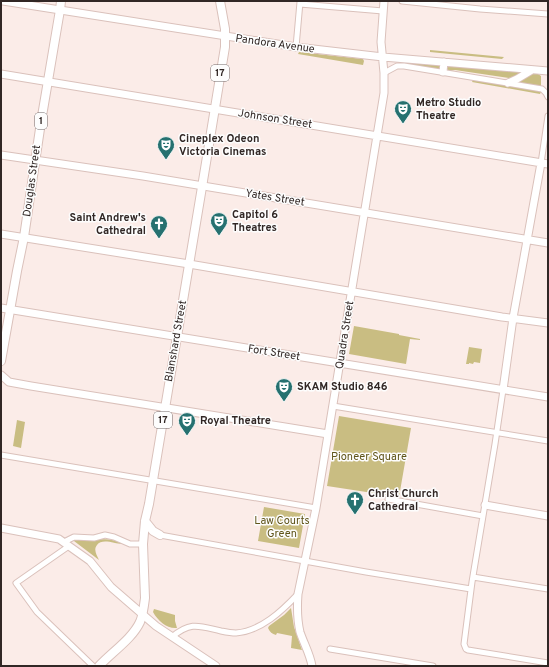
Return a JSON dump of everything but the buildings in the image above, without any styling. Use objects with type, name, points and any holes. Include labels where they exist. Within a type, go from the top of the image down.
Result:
[{"type":"main road","name":"Pandora Avenue","points":[[3,1],[296,47],[382,57],[548,71]]},
{"type":"main road","name":"Douglas Street","points":[[1,360],[24,237],[61,1]]},
{"type":"main road","name":"Blanshard Street","points":[[99,666],[130,636],[139,623],[145,598],[143,544],[145,521],[225,47],[225,26],[220,1]]},
{"type":"main road","name":"Quadra Street","points":[[312,666],[310,655],[301,633],[298,620],[298,594],[316,508],[378,136],[384,93],[381,35],[384,1]]},
{"type":"main road","points":[[443,72],[444,62]]},
{"type":"main road","points":[[508,83],[532,70]]},
{"type":"main road","name":"Johnson Street","points":[[1,74],[544,164]]},
{"type":"main road","name":"Yates Street","points":[[1,155],[548,243]]},
{"type":"main road","points":[[503,390],[513,318],[544,164]]},
{"type":"main road","points":[[1,234],[548,324]]},
{"type":"main road","name":"Fort Street","points":[[1,308],[548,397]]},
{"type":"main road","points":[[1,375],[9,382],[31,386],[328,434]]},
{"type":"main road","points":[[485,505],[548,516]]},
{"type":"main road","points":[[145,521],[153,531],[160,535]]},
{"type":"main road","points":[[1,528],[64,542],[90,561],[111,587],[156,626],[216,666]]},
{"type":"main road","points":[[143,544],[151,538],[160,535]]},
{"type":"street","points":[[402,1],[548,14]]},
{"type":"street","points":[[296,47],[300,2],[383,11]]},
{"type":"street","points":[[384,74],[397,66],[404,66],[542,89],[548,97]]},
{"type":"street","points":[[544,164],[548,116]]},
{"type":"street","points":[[503,390],[464,640],[466,649],[472,651],[548,663]]},
{"type":"street","points":[[333,406],[548,441]]},
{"type":"street","points":[[1,455],[316,508]]},
{"type":"street","points":[[388,499],[483,516]]},
{"type":"street","points":[[93,666],[37,612],[16,583],[64,542],[74,538],[94,538],[105,535],[130,544],[143,544]]},
{"type":"street","points":[[160,535],[366,572],[471,589]]},
{"type":"street","points":[[473,577],[548,589]]},
{"type":"street","points":[[172,637],[186,627],[192,626],[200,626],[230,633],[247,631],[273,617],[298,594]]},
{"type":"street","points":[[330,649],[433,666]]},
{"type":"green space","points":[[430,50],[504,57],[502,59],[430,52]]},
{"type":"green space","points":[[299,52],[363,59],[364,61],[363,65],[298,54]]},
{"type":"green space","points":[[408,63],[440,64],[441,66],[439,70],[408,65]]},
{"type":"green space","points":[[447,66],[517,70],[523,72],[513,78],[509,78],[455,70],[449,71]]},
{"type":"green space","points":[[531,73],[541,76],[541,87],[518,82]]},
{"type":"green space","points":[[473,80],[541,92],[540,94],[472,82]]},
{"type":"green space","points":[[354,326],[399,334],[420,340],[410,339],[406,364],[349,354]]},
{"type":"green space","points":[[469,347],[482,349],[480,363],[474,362],[473,364],[466,364]]},
{"type":"green space","name":"Pioneer Square","points":[[339,416],[411,428],[399,497],[327,486]]},
{"type":"green space","points":[[17,420],[25,422],[21,448],[13,446]]},
{"type":"green space","name":"Law Courts Green","points":[[264,507],[305,514],[299,548],[258,541]]},
{"type":"green space","points":[[106,539],[122,544],[105,542],[99,543],[95,549],[99,560],[72,540]]},
{"type":"green space","points":[[291,608],[294,627],[302,650],[291,648],[292,636],[277,633],[275,635],[271,633],[268,628]]},
{"type":"green space","points":[[154,609],[175,615],[177,628],[163,624],[153,612]]},
{"type":"place","name":"Metro Studio Theatre","points":[[403,124]]},
{"type":"place","name":"Cineplex Odeon Victoria Cinemas","points":[[166,160]]},
{"type":"place","name":"Capitol 6 Theatres","points":[[219,236]]},
{"type":"place","name":"Saint Andrew's Cathedral","points":[[159,239]]},
{"type":"place","name":"SKAM Studio 846","points":[[284,402]]},
{"type":"place","name":"Royal Theatre","points":[[187,436]]},
{"type":"place","name":"Christ Church Cathedral","points":[[355,515]]}]
